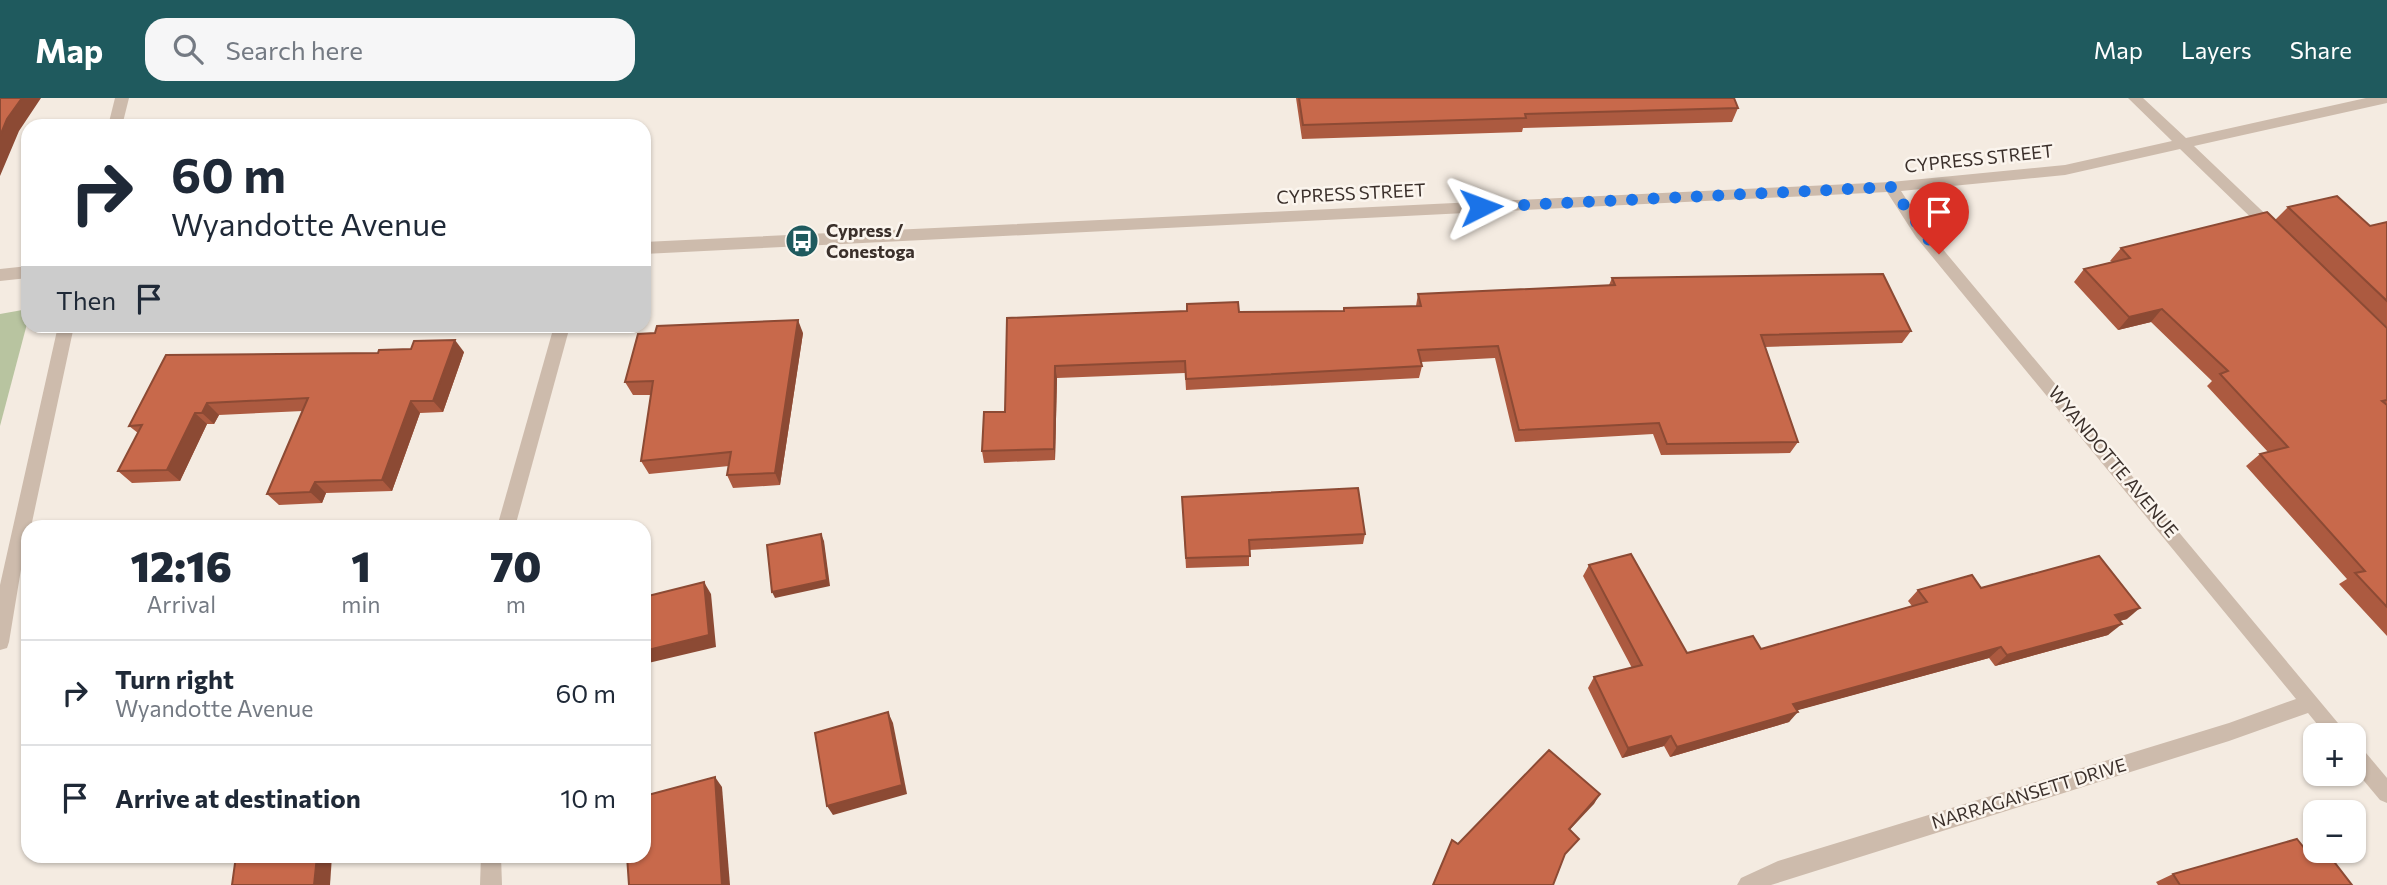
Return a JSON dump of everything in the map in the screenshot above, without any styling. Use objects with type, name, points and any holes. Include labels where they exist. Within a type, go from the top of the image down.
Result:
[{"type":"street","points":[[117,119],[122,98]]},
{"type":"street","points":[[2135,98],[2290,246]]},
{"type":"street","name":"CYPRESS STREET","points":[[651,248],[1891,187],[2040,174],[2387,98]]},
{"type":"street","name":"WYANDOTTE AVENUE","points":[[1891,187],[1921,233],[2328,723]]},
{"type":"street","points":[[0,275],[21,273]]},
{"type":"street","points":[[23,520],[64,333]]},
{"type":"street","points":[[508,520],[560,333]]},
{"type":"street","points":[[0,642],[3,613],[21,531]]},
{"type":"street","name":"NARRAGANSETT DRIVE","points":[[1748,885],[1778,872],[2229,732],[2311,703]]},
{"type":"street","points":[[2366,768],[2387,793]]},
{"type":"street","points":[[491,863],[491,885]]},
{"type":"green space","points":[[21,310],[21,333],[25,333],[0,426],[0,314]]},
{"type":"building","points":[[0,98],[22,98],[7,119],[0,136]]},
{"type":"building","points":[[1299,98],[1734,98],[1738,108],[1525,114],[1526,118],[1303,125]]},
{"type":"building","points":[[2337,196],[2370,226],[2387,222],[2387,301],[2288,207]]},
{"type":"building","points":[[2267,212],[2387,328],[2387,400],[2382,401],[2387,405],[2387,607],[2355,573],[2365,571],[2260,454],[2288,447],[2220,374],[2228,371],[2162,309],[2129,317],[2084,269],[2130,258],[2121,248]]},
{"type":"building","points":[[1883,274],[1911,331],[1761,335],[1798,442],[1667,444],[1659,423],[1519,430],[1498,346],[1418,350],[1422,366],[1186,379],[1185,361],[1055,366],[1054,449],[982,451],[984,412],[1005,412],[1007,318],[1187,311],[1187,304],[1238,302],[1239,312],[1344,311],[1344,308],[1421,306],[1418,294],[1615,285],[1612,278]]},
{"type":"building","points":[[798,320],[775,473],[727,475],[731,452],[641,461],[653,381],[625,382],[638,334],[655,333],[657,326]]},
{"type":"building","points":[[455,340],[433,401],[411,401],[382,480],[315,482],[310,492],[267,494],[308,398],[207,403],[202,413],[195,413],[167,470],[118,471],[142,425],[129,426],[166,355],[378,353],[379,350],[411,349],[414,341]]},
{"type":"building","points":[[1358,488],[1365,534],[1249,540],[1250,556],[1186,558],[1182,497]]},
{"type":"building","points":[[821,534],[827,580],[772,592],[767,545]]},
{"type":"building","points":[[1631,554],[1687,653],[1753,636],[1761,649],[1927,602],[1918,590],[1972,575],[1981,588],[2099,556],[2140,608],[2115,615],[2122,624],[2007,655],[2001,647],[1793,704],[1798,712],[1677,747],[1671,736],[1628,748],[1594,677],[1642,665],[1589,565]]},
{"type":"building","points":[[704,582],[709,635],[651,649],[651,595]]},
{"type":"building","points":[[888,712],[902,785],[827,806],[815,733]]},
{"type":"building","points":[[1549,750],[1600,794],[1569,829],[1579,839],[1565,854],[1553,885],[1433,885],[1452,840],[1458,844]]},
{"type":"building","points":[[715,777],[722,885],[629,885],[627,863],[651,863],[651,794]]},
{"type":"building","points":[[2297,839],[2303,846],[2303,863],[2335,863],[2352,885],[2180,885],[2173,874]]},
{"type":"building","points":[[235,863],[316,863],[314,885],[232,885]]},
{"type":"place","name":"Cypress / Conestoga","points":[[802,241]]},
{"type":"route","points":[[1481,207],[1891,187],[1921,233],[1939,254]]}]
